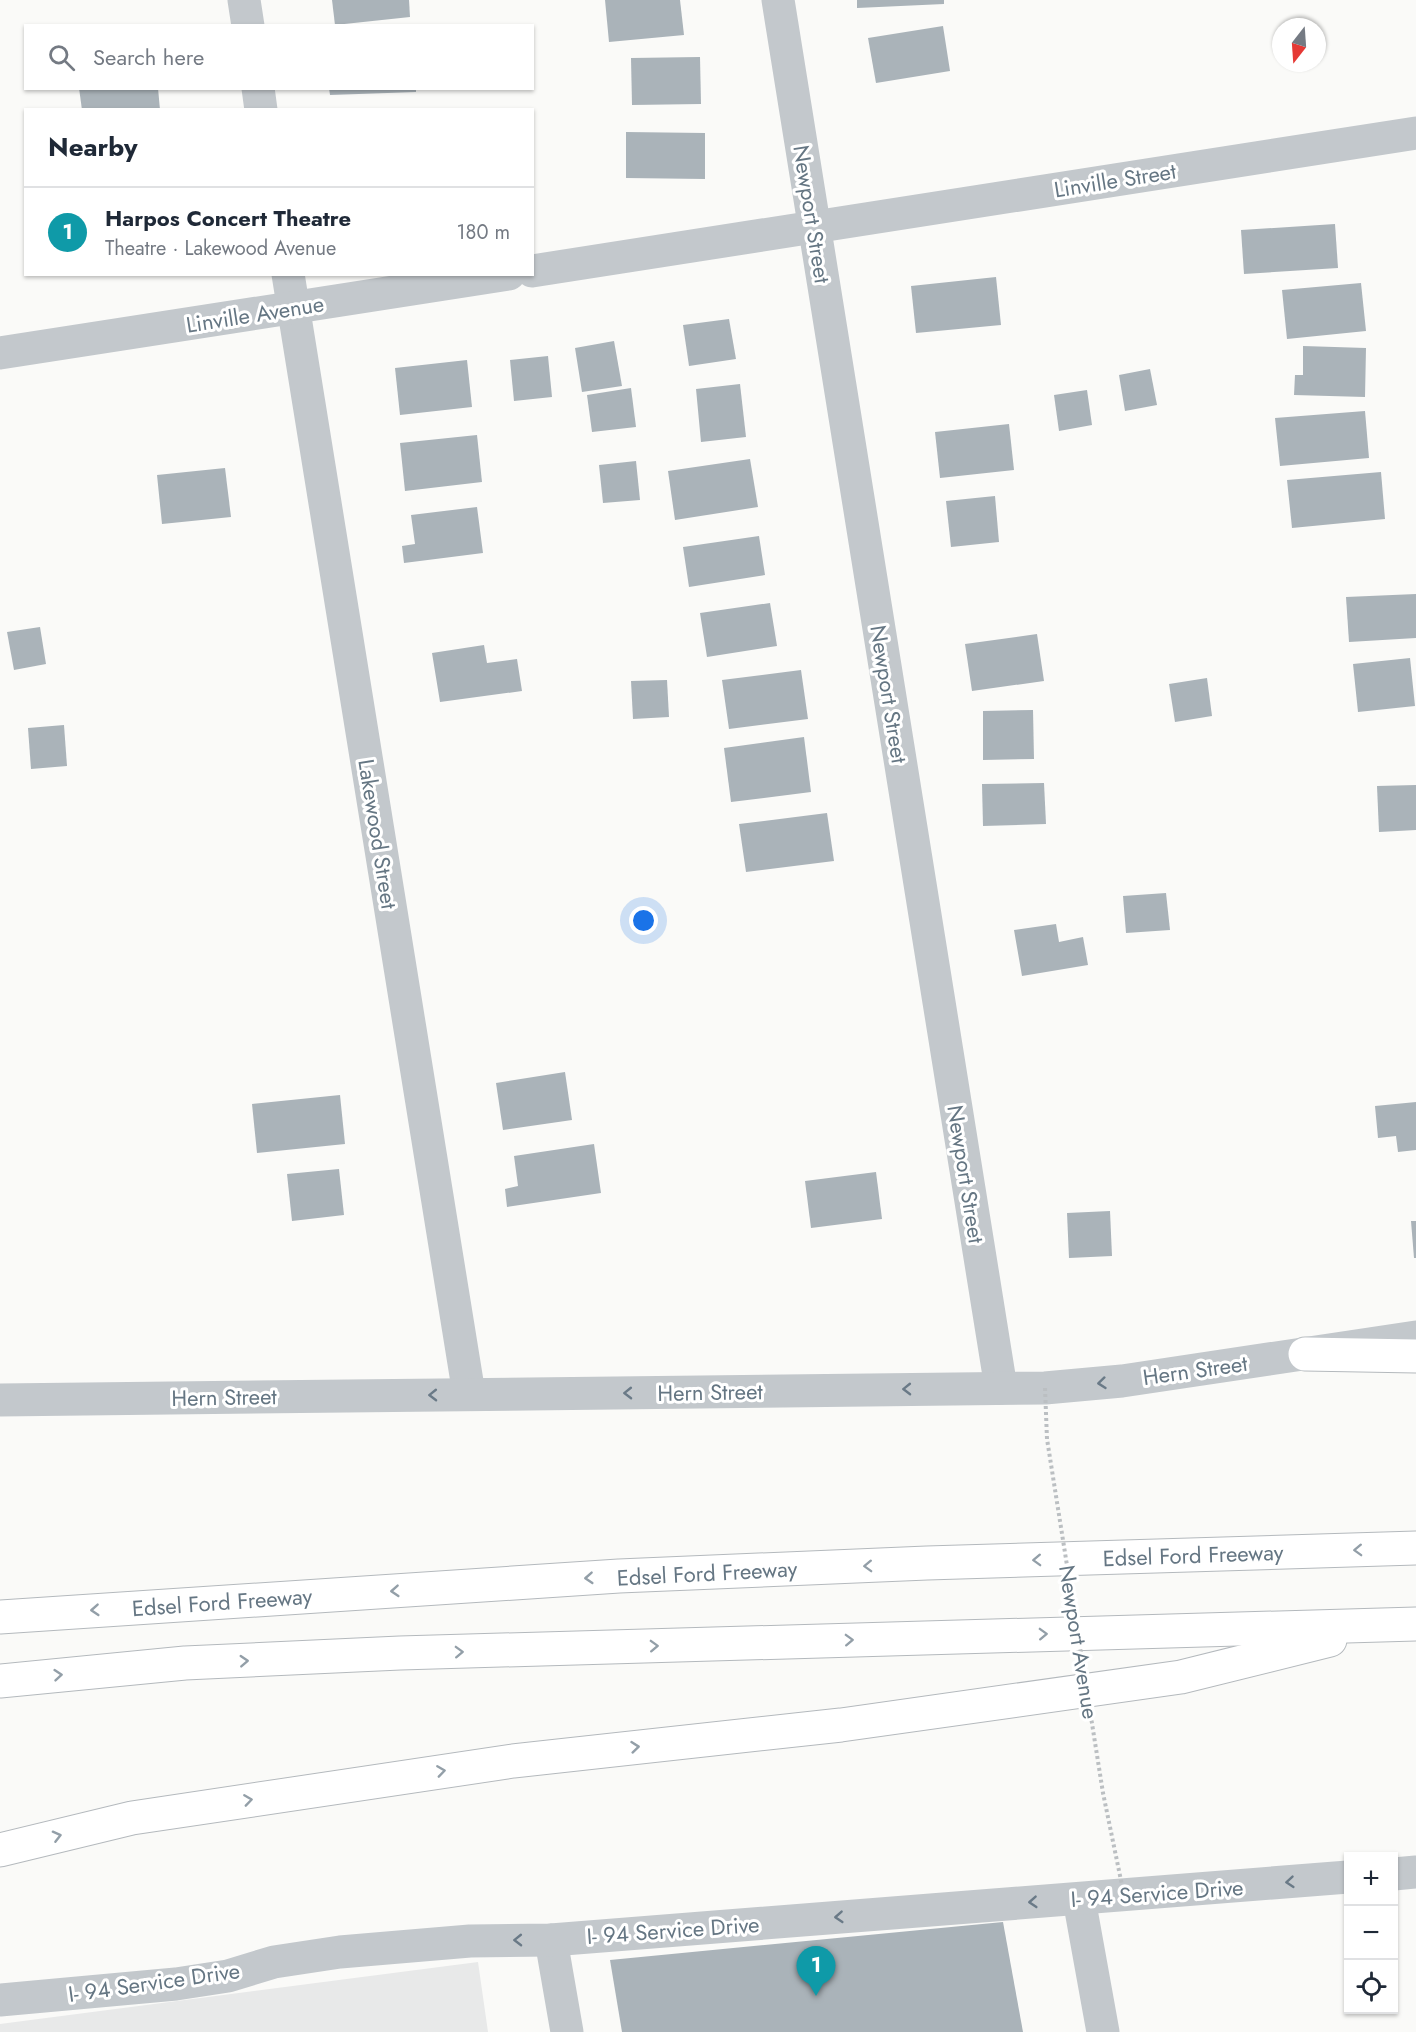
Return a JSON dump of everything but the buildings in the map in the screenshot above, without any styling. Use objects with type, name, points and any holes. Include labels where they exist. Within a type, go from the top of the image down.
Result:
[{"type":"highway","points":[[1305,1354],[1416,1356]]},
{"type":"highway","name":"Edsel Ford Freeway","points":[[0,1617],[619,1576],[927,1563],[1416,1548]]},
{"type":"highway","points":[[0,1681],[185,1663],[388,1654],[1405,1624]]},
{"type":"highway","points":[[0,1850],[132,1818],[513,1761],[841,1725],[1181,1677],[1405,1624]]},
{"type":"street","points":[[244,0],[248,24]]},
{"type":"street","name":"Newport Street","points":[[778,0],[1001,1388]]},
{"type":"street","points":[[258,90],[261,108]]},
{"type":"street","name":"Linville Street","points":[[814,227],[1416,132]]},
{"type":"street","points":[[534,271],[814,227]]},
{"type":"street","name":"Lakewood Street","points":[[288,276],[469,1394]]},
{"type":"street","name":"Linville Avenue","points":[[0,353],[496,276]]},
{"type":"street","name":"Hern Street","points":[[0,1400],[1045,1388],[1122,1381],[1416,1336]]},
{"type":"street","points":[[1398,1874],[1416,1872]]},
{"type":"street","name":"I- 94 Service Drive","points":[[0,2000],[176,1984],[228,1976],[274,1962],[340,1952],[470,1941],[551,1940],[1344,1878]]},
{"type":"street","points":[[1079,1899],[1103,2032]]},
{"type":"street","points":[[551,1940],[567,2032]]},
{"type":"path","name":"Newport Avenue","points":[[1045,1388],[1047,1439],[1103,1793],[1124,1895]]},
{"type":"shaded area","points":[[478,1962],[488,2032],[0,2032],[0,2024]]},
{"type":"place","name":"Harpos Concert Theatre","points":[[816,1996]]}]
